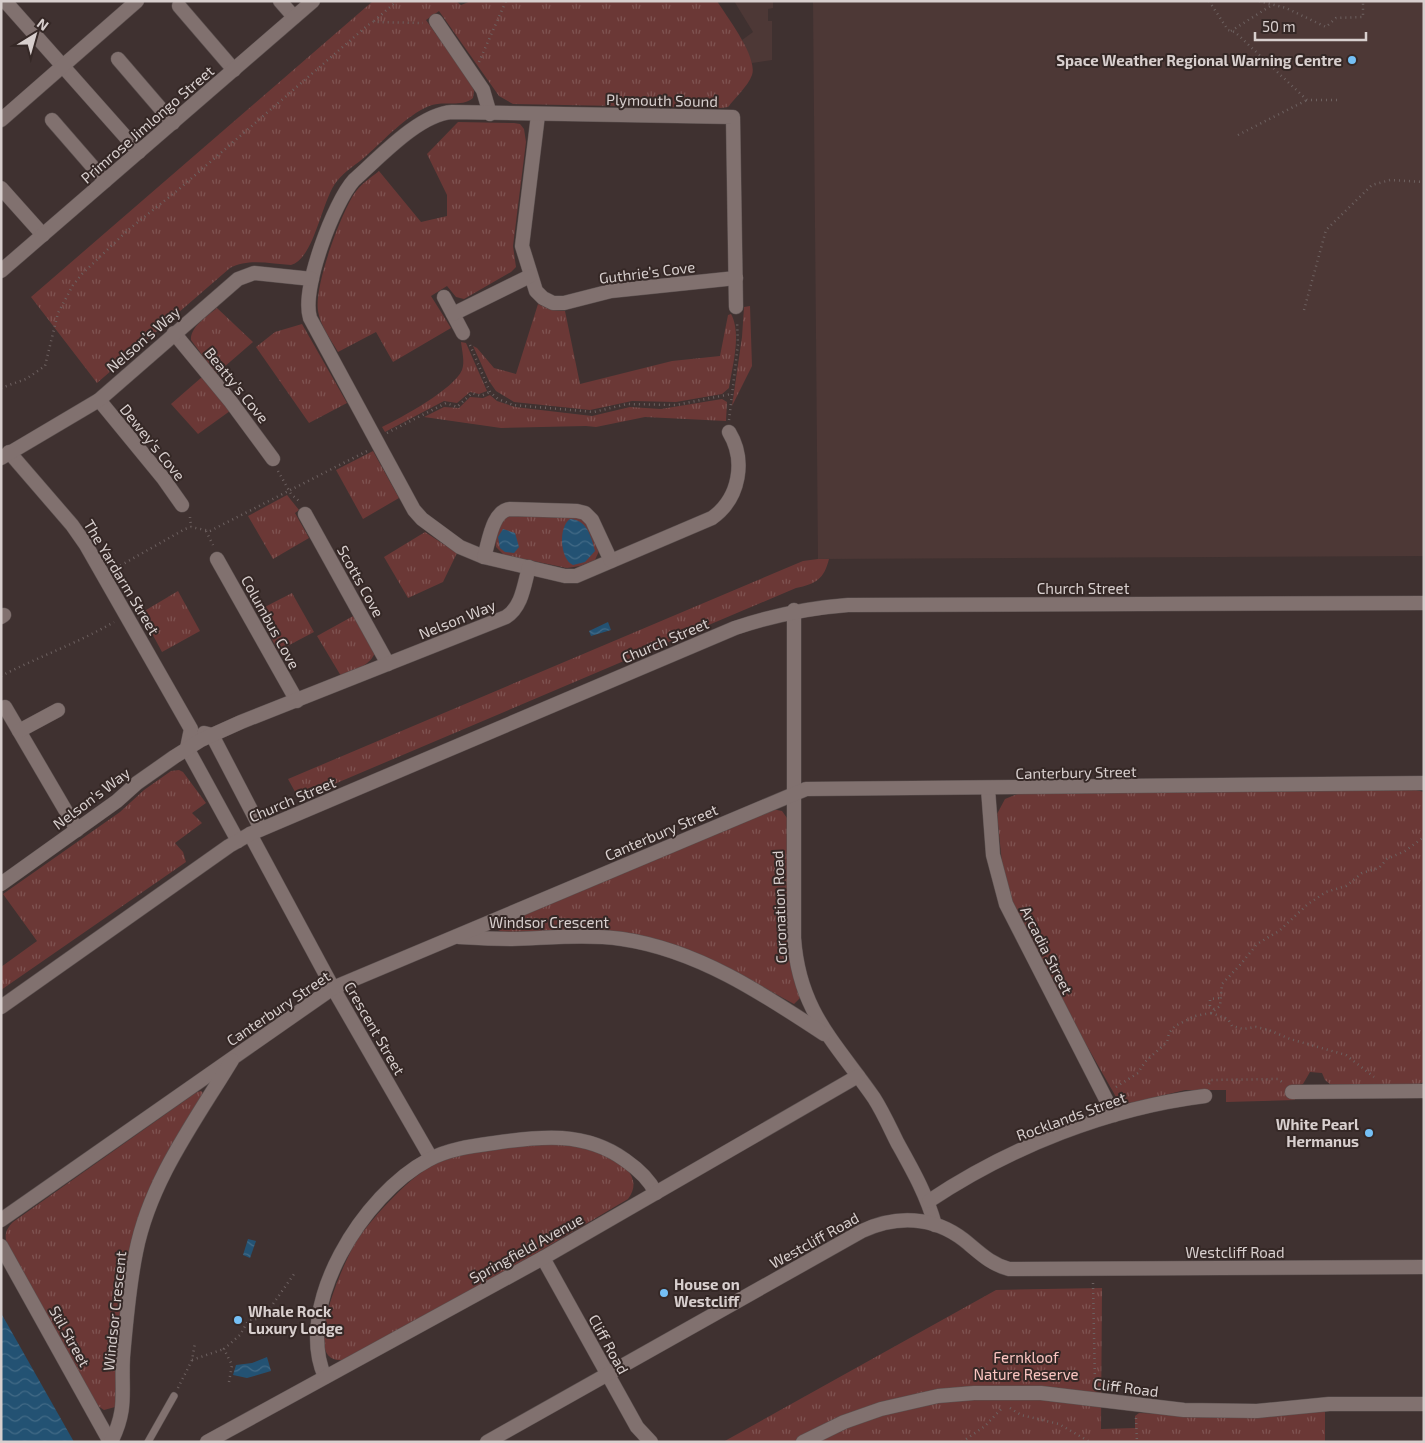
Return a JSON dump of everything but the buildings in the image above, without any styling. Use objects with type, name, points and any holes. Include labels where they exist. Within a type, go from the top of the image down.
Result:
[{"type":"street","points":[[5,1],[139,152]]},
{"type":"street","points":[[280,1],[294,18]]},
{"type":"street","name":"Primrose Jimlongo Street","points":[[1,271],[313,1]]},
{"type":"street","points":[[3,116],[62,66],[130,4]]},
{"type":"street","points":[[179,6],[234,70]]},
{"type":"street","points":[[437,23],[483,90],[490,114]]},
{"type":"street","points":[[118,59],[173,123]]},
{"type":"street","name":"Plymouth Sound","points":[[312,279],[316,262],[338,202],[354,180],[429,117],[452,112],[733,117],[736,307]]},
{"type":"street","name":"Guthrie’s Cove","points":[[538,115],[522,246],[530,276],[539,295],[547,301],[558,304],[611,291],[736,278]]},
{"type":"street","points":[[52,120],[105,181]]},
{"type":"street","points":[[1,188],[43,235]]},
{"type":"street","name":"Nelson’s Way","points":[[5,455],[99,400],[231,284],[246,275],[262,273],[312,279]]},
{"type":"street","points":[[453,314],[530,276]]},
{"type":"street","points":[[312,279],[307,305],[310,318],[417,515],[460,546],[484,557],[571,577],[706,521],[722,509],[736,487],[738,479],[737,445],[729,432]]},
{"type":"street","points":[[444,297],[463,333]]},
{"type":"street","name":"Beatty’s Cove","points":[[174,333],[231,402],[273,459]]},
{"type":"street","name":"Dewey’s Cove","points":[[99,400],[182,504]]},
{"type":"street","name":"The Yardarm Street","points":[[5,455],[76,530],[104,575],[191,729]]},
{"type":"street","points":[[484,557],[496,519],[502,511],[510,509],[577,510],[590,517],[611,561]]},
{"type":"street","name":"Scotts Cove","points":[[305,514],[388,664]]},
{"type":"street","name":"Columbus Cove","points":[[217,560],[297,701]]},
{"type":"street","name":"Nelson Way","points":[[207,738],[514,612],[529,568]]},
{"type":"street","name":"Church Street","points":[[1,1007],[250,835],[735,628],[794,610],[858,605],[1424,603]]},
{"type":"street","name":"Coronation Road","points":[[794,610],[795,954],[801,985],[808,1003],[829,1037],[876,1101],[929,1201],[935,1225]]},
{"type":"street","points":[[6,707],[77,830]]},
{"type":"street","points":[[19,731],[58,710]]},
{"type":"street","points":[[191,729],[207,738],[250,835],[187,748],[191,729]]},
{"type":"street","name":"Nelson’s Way","points":[[1,884],[118,801],[137,783],[187,748],[207,738]]},
{"type":"street","name":"Canterbury Street","points":[[1,1220],[333,988],[794,793],[806,790],[1424,783]]},
{"type":"street","name":"Arcadia Street","points":[[988,789],[993,856],[1006,904],[1114,1115]]},
{"type":"street","name":"Crescent Street","points":[[250,835],[333,988],[430,1158]]},
{"type":"street","name":"Windsor Crescent","points":[[454,937],[509,939],[585,937],[642,943],[681,955],[722,972],[765,996],[829,1037]]},
{"type":"street","name":"Windsor Crescent","points":[[110,1442],[120,1423],[123,1408],[123,1358],[130,1284],[140,1236],[150,1201],[174,1155],[235,1055]]},
{"type":"street","name":"Springfield Avenue","points":[[207,1442],[543,1258],[858,1076]]},
{"type":"street","points":[[1292,1092],[1424,1091]]},
{"type":"street","name":"Rocklands Street","points":[[929,1201],[953,1185],[1033,1144],[1114,1115],[1180,1099],[1205,1096]]},
{"type":"street","points":[[325,1377],[318,1350],[318,1330],[322,1302],[331,1274],[350,1240],[373,1208],[407,1174],[430,1158],[476,1145],[531,1138],[566,1137],[594,1144],[619,1156],[642,1173],[656,1192]]},
{"type":"street","name":"Westcliff Road","points":[[487,1442],[608,1376],[862,1230],[898,1220],[911,1219],[935,1225],[954,1233],[988,1260],[1002,1267],[1017,1269],[1424,1267]]},
{"type":"street","name":"Stil Street","points":[[1,1246],[110,1442]]},
{"type":"street","name":"Cliff Road","points":[[543,1258],[637,1427],[651,1442]]},
{"type":"street","name":"Cliff Road","points":[[803,1442],[862,1415],[938,1396],[1041,1393],[1135,1406],[1184,1410],[1257,1411],[1329,1404],[1424,1404]]},
{"type":"lane","points":[[148,1442],[174,1396]]},
{"type":"path","points":[[1,388],[26,379],[45,366],[58,313],[73,285],[82,274],[128,230],[178,190],[350,39],[397,1]]},
{"type":"path","points":[[473,75],[506,1]]},
{"type":"path","points":[[1209,1],[1231,31],[1307,100]]},
{"type":"path","points":[[1259,1],[1286,8],[1326,27],[1336,18],[1363,17],[1363,1]]},
{"type":"path","points":[[1231,31],[1273,5]]},
{"type":"path","points":[[373,22],[437,23]]},
{"type":"path","points":[[1238,135],[1307,100],[1338,100]]},
{"type":"path","points":[[1304,310],[1326,230],[1372,185],[1390,180],[1424,182]]},
{"type":"path","points":[[729,432],[731,394],[738,344],[736,307]]},
{"type":"path","points":[[463,333],[490,392],[498,399],[512,404],[594,412],[627,404],[676,405],[731,394]]},
{"type":"path","points":[[104,575],[186,529],[191,527],[210,531],[378,442],[427,411],[446,403],[457,407],[472,393],[481,396],[490,392]]},
{"type":"path","points":[[273,459],[305,514]]},
{"type":"path","points":[[1,676],[42,655],[73,644],[126,615]]},
{"type":"path","points":[[1212,1013],[1214,1009],[1220,1006],[1222,984],[1257,944],[1279,931],[1308,904],[1319,899],[1323,894],[1346,886],[1362,872],[1379,868],[1387,858],[1405,851],[1424,837]]},
{"type":"path","points":[[1214,1009],[1210,1006],[1210,999],[1213,997],[1220,998]]},
{"type":"path","points":[[1104,1094],[1138,1073],[1145,1062],[1167,1042],[1169,1032],[1175,1026],[1196,1016],[1212,1013],[1228,1019],[1232,1026],[1243,1029],[1256,1027],[1270,1030],[1290,1039],[1346,1055],[1368,1071],[1390,1091]]},
{"type":"path","points":[[1205,1096],[1211,1080],[1278,1079],[1292,1092]]},
{"type":"path","points":[[1093,1269],[1096,1400]]},
{"type":"path","points":[[192,1360],[224,1349],[240,1335],[248,1321],[264,1317],[294,1274]]},
{"type":"path","points":[[174,1396],[192,1360],[195,1343]]},
{"type":"path","points":[[224,1349],[232,1365],[229,1382]]},
{"type":"path","points":[[962,1442],[985,1426],[1005,1405],[1021,1415],[1059,1424],[1090,1442]]},
{"type":"path","points":[[1135,1406],[1137,1442]]},
{"type":"shaded area","points":[[734,1],[773,1],[773,8],[768,9],[768,21],[772,21],[772,60],[752,63],[742,40],[753,32]]},
{"type":"shaded area","points":[[813,1],[1424,1],[1424,556],[818,559]]},
{"type":"green space","points":[[373,1],[456,1],[461,5],[471,1],[717,1],[746,48],[753,67],[752,75],[728,107],[721,108],[513,104],[499,96],[439,11],[426,20],[471,83],[474,91],[473,98],[463,103],[434,104],[420,110],[344,174],[331,190],[312,241],[299,260],[291,265],[252,262],[230,268],[97,383],[31,297]]},
{"type":"green space","points":[[458,122],[514,123],[520,124],[524,129],[526,142],[513,246],[516,267],[511,272],[464,299],[456,297],[447,286],[431,296],[451,328],[393,362],[376,332],[338,352],[321,322],[318,300],[329,251],[348,204],[359,188],[379,171],[421,222],[447,216],[447,195],[427,154]]},
{"type":"green space","points":[[538,304],[551,310],[565,311],[580,384],[672,361],[720,356],[728,315],[731,314],[736,331],[736,341],[729,388],[722,394],[676,402],[632,401],[590,410],[514,402],[496,391],[489,381],[473,346],[477,348],[494,368],[516,374]]},
{"type":"green space","points":[[750,306],[752,366],[732,406],[742,337],[744,307]]},
{"type":"green space","points":[[217,308],[253,342],[216,374],[191,340],[191,335],[196,326]]},
{"type":"green space","points":[[302,324],[347,403],[309,423],[256,347],[275,332]]},
{"type":"green space","points":[[461,342],[466,343],[487,391],[479,394],[470,392],[457,403],[444,401],[385,432],[382,427],[426,402],[457,378],[463,364]]},
{"type":"green space","points":[[202,377],[230,411],[198,434],[171,404]]},
{"type":"green space","points":[[490,395],[497,401],[515,407],[592,416],[630,407],[661,409],[722,399],[727,402],[726,421],[645,417],[596,427],[501,428],[424,417],[444,407],[459,408],[470,397],[483,398]]},
{"type":"green space","points":[[373,451],[399,498],[363,519],[336,470]]},
{"type":"green space","points":[[287,495],[299,510],[295,513],[309,538],[273,559],[248,516]]},
{"type":"green space","points":[[575,515],[586,520],[599,551],[595,560],[580,566],[567,568],[504,555],[496,547],[495,536],[504,516]]},
{"type":"green space","points":[[425,532],[457,553],[443,582],[408,598],[384,557]]},
{"type":"green space","points":[[829,559],[822,576],[809,585],[796,588],[299,799],[288,779],[803,561]]},
{"type":"green space","points":[[178,591],[200,631],[162,652],[141,613]]},
{"type":"green space","points":[[292,593],[314,632],[278,651],[257,611]]},
{"type":"green space","points":[[355,615],[375,652],[366,664],[341,676],[317,636]]},
{"type":"green space","points":[[179,770],[183,772],[206,803],[192,813],[202,823],[175,843],[183,852],[186,862],[1,990],[1,967],[37,941],[3,894],[120,812],[144,790],[171,771]]},
{"type":"green space","points":[[1416,790],[1424,792],[1424,1082],[1417,1085],[1331,1085],[1325,1080],[1322,1073],[1310,1072],[1303,1084],[1294,1087],[1295,1100],[1226,1102],[1226,1090],[1185,1090],[1132,1103],[1123,1102],[1116,1097],[1054,988],[1014,907],[1003,873],[997,814],[1005,799],[1020,793]]},
{"type":"green space","points":[[772,809],[782,811],[787,818],[792,972],[800,998],[794,1004],[748,979],[598,930],[503,932],[498,930],[498,924]]},
{"type":"green space","points":[[201,1091],[203,1093],[155,1180],[115,1407],[104,1410],[98,1406],[7,1244],[6,1232],[13,1222]]},
{"type":"green space","points":[[548,1143],[582,1146],[618,1161],[627,1169],[632,1178],[633,1188],[628,1199],[535,1254],[344,1360],[330,1357],[324,1346],[324,1329],[335,1287],[357,1240],[393,1197],[426,1169],[448,1158],[475,1151]]},
{"type":"green space","name":"Fernkloof Nature Reserve","points":[[1102,1288],[1101,1429],[1135,1428],[1135,1416],[1139,1413],[1243,1417],[1325,1411],[1325,1442],[723,1442],[996,1290]]},
{"type":"water","points":[[570,519],[581,522],[590,535],[595,551],[585,562],[573,565],[565,556],[562,543],[562,535],[566,523]]},
{"type":"water","points":[[503,529],[515,533],[519,547],[514,553],[505,552],[500,548],[498,537]]},
{"type":"water","points":[[608,622],[611,630],[591,636],[589,631]]},
{"type":"water","points":[[248,1239],[256,1241],[250,1258],[243,1255]]},
{"type":"water","points":[[1,1313],[74,1442],[1,1442]]},
{"type":"water","points":[[267,1357],[271,1371],[247,1378],[233,1375],[236,1365],[252,1363]]},
{"type":"place","name":"Space Weather Regional Warning Centre","points":[[1352,60]]},
{"type":"place","name":"White Pearl Hermanus","points":[[1369,1133]]},
{"type":"place","name":"House on Westcliff","points":[[664,1293]]},
{"type":"place","name":"Whale Rock Luxury Lodge","points":[[238,1320]]}]
